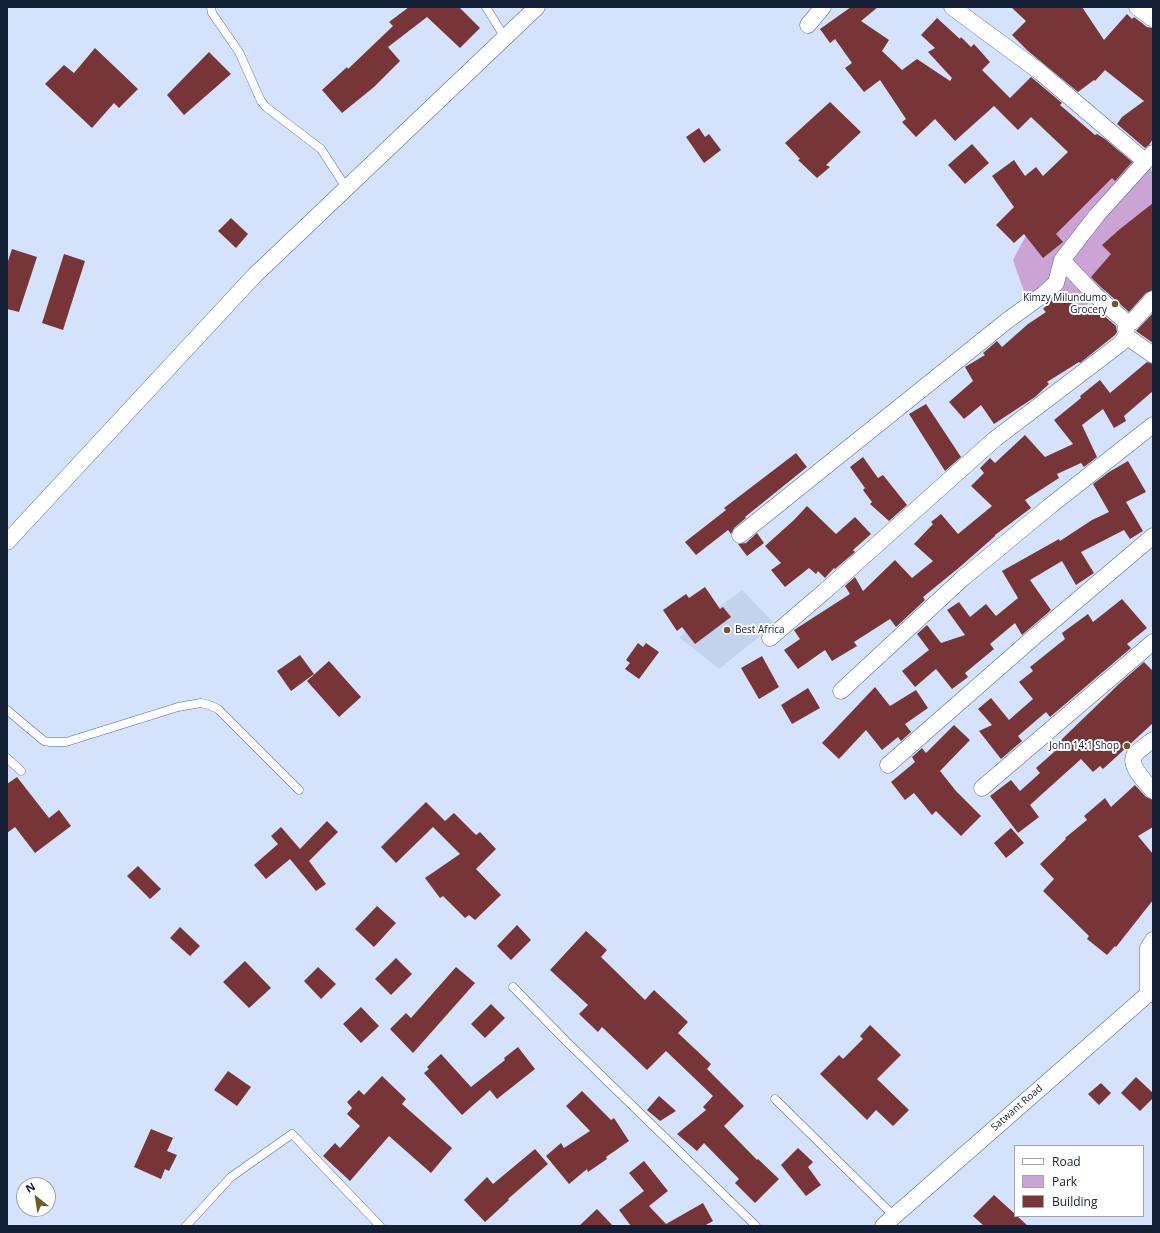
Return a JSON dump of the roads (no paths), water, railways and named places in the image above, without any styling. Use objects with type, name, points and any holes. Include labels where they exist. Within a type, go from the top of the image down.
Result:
[{"type":"street","points":[[7,542],[254,276],[537,7]]},
{"type":"street","points":[[808,26],[823,7]]},
{"type":"street","points":[[740,535],[1056,283],[1062,260],[1097,215],[1149,157],[1040,72],[952,7]]},
{"type":"street","points":[[1137,7],[1153,19]]},
{"type":"street","points":[[1062,260],[1126,329],[1153,355]]},
{"type":"street","points":[[770,638],[826,591],[995,439],[1109,352],[1126,329],[1153,299]]},
{"type":"street","points":[[841,691],[964,578],[1050,506],[1153,425]]},
{"type":"street","points":[[888,765],[1034,637],[1153,536]]},
{"type":"street","points":[[982,788],[1153,642]]},
{"type":"street","points":[[1153,740],[1135,756],[1133,760],[1136,770],[1153,791]]},
{"type":"street","points":[[1150,994],[1148,948],[1153,940]]},
{"type":"street","name":"Satwant Road","points":[[889,1221],[1150,994]]},
{"type":"lane","points":[[210,7],[212,13],[239,52],[261,101],[266,107],[321,149],[347,189]]},
{"type":"lane","points":[[486,7],[505,38]]},
{"type":"lane","points":[[7,710],[44,741],[66,742],[178,707],[196,703],[209,705],[218,709],[299,790]]},
{"type":"lane","points":[[7,758],[21,771]]},
{"type":"lane","points":[[513,987],[567,1042],[756,1226]]},
{"type":"lane","points":[[775,1099],[889,1221]]},
{"type":"lane","points":[[186,1226],[232,1178],[292,1134],[380,1226]]},
{"type":"place","name":"Kimzy Milundumo Grocery","points":[[1115,304]]},
{"type":"place","name":"Best Africa","points":[[727,630]]},
{"type":"place","name":"John 14:1 Shop","points":[[1127,746]]}]
